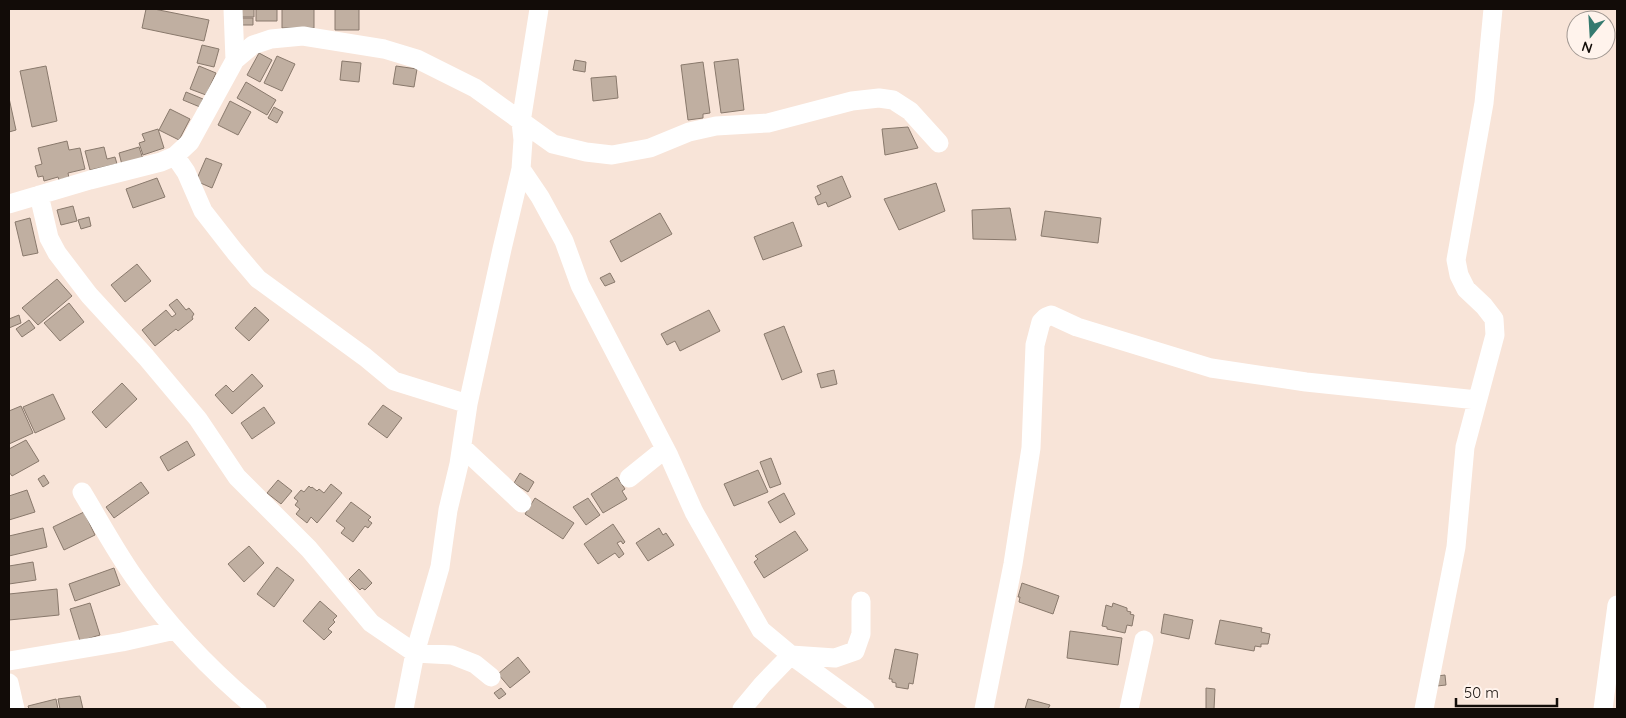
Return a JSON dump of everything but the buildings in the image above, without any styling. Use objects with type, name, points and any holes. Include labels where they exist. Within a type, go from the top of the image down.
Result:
[{"type":"street","points":[[233,9],[235,60]]},
{"type":"street","points":[[404,709],[415,653],[440,567],[448,510],[462,447],[468,404],[521,169],[523,140],[521,122],[539,9]]},
{"type":"street","points":[[1424,709],[1456,547],[1465,448],[1495,335],[1494,319],[1466,288],[1459,275],[1456,260],[1484,104],[1493,9]]},
{"type":"street","points":[[9,204],[90,180],[161,162],[175,156],[190,142],[235,60],[253,45],[271,39],[303,36],[384,49],[417,59],[474,88],[553,144],[586,152],[612,155],[650,148],[689,132],[716,126],[768,123],[852,101],[879,98],[893,100],[910,111],[939,143]]},
{"type":"street","points":[[175,156],[186,172],[203,211],[258,279],[365,356],[394,381],[468,404]]},
{"type":"street","points":[[521,169],[540,197],[564,241],[580,285],[665,450],[694,512],[761,630],[791,655],[865,709]]},
{"type":"street","points":[[39,195],[50,238],[57,253],[89,295],[146,357],[198,419],[237,476],[310,550],[371,624],[415,653],[452,655],[475,664],[491,677]]},
{"type":"street","points":[[984,709],[1013,564],[1031,448],[1035,346],[1041,322],[1046,317],[1051,315],[1077,327],[1211,368],[1306,382],[1477,400]]},
{"type":"street","points":[[462,447],[522,502]]},
{"type":"street","points":[[629,478],[665,450]]},
{"type":"street","points":[[82,492],[134,577],[175,630],[224,682],[257,709]]},
{"type":"street","points":[[742,709],[791,655],[834,658],[855,651],[861,634],[861,601]]},
{"type":"street","points":[[1603,709],[1617,605]]},
{"type":"street","points":[[9,661],[122,642],[175,630]]},
{"type":"street","points":[[1129,709],[1144,640]]},
{"type":"street","points":[[9,683],[15,709]]}]
